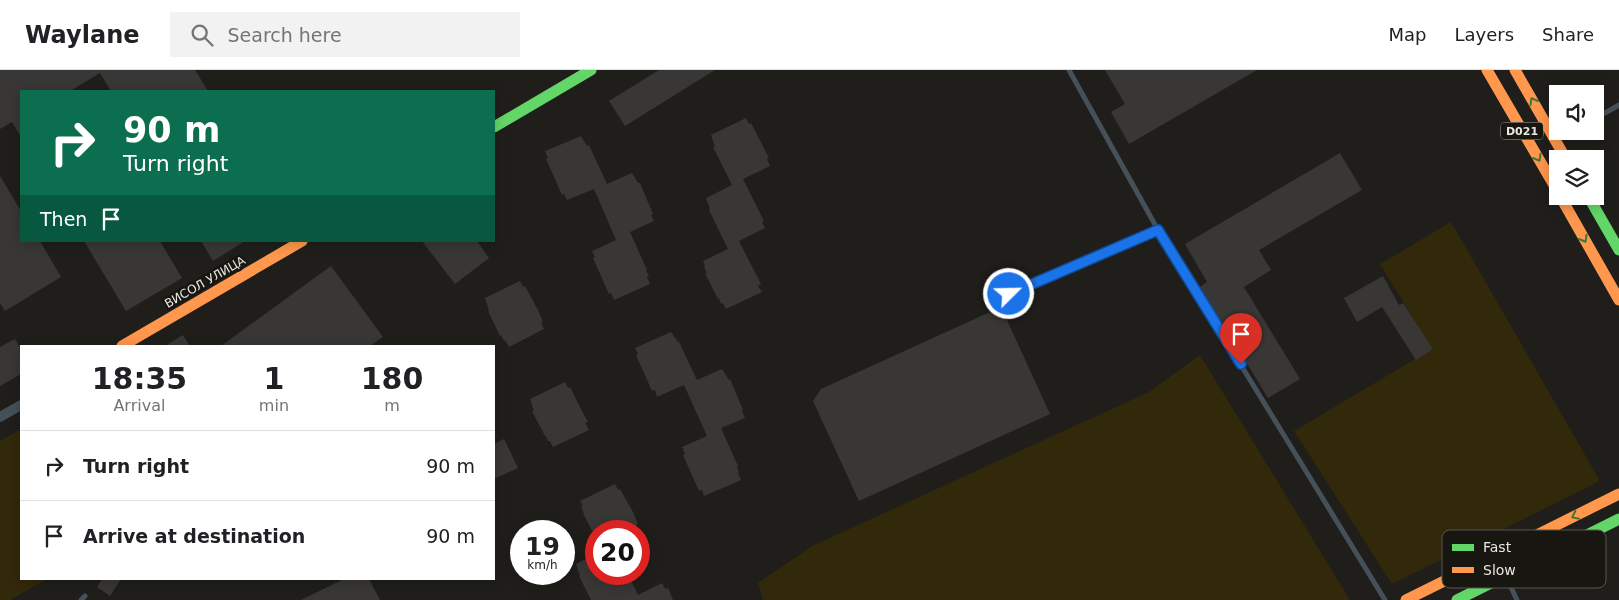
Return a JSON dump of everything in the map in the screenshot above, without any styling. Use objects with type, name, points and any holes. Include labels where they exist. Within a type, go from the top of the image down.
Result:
[{"type":"main road","points":[[495,126],[591,70]]},
{"type":"main road","name":"D021","points":[[1487,70],[1549,177]]},
{"type":"main road","name":"D021","points":[[1515,70],[1561,150]]},
{"type":"main road","points":[[1565,205],[1619,300]]},
{"type":"main road","points":[[1593,205],[1619,250]]},
{"type":"main road","name":"ВИСОЛ УЛИЦА","points":[[124,345],[300,242]]},
{"type":"main road","points":[[1547,530],[1619,494]]},
{"type":"main road","points":[[1597,530],[1619,519]]},
{"type":"main road","points":[[1406,600],[1442,582]]},
{"type":"main road","points":[[1457,600],[1482,588]]},
{"type":"street","points":[[0,418],[20,406]]},
{"type":"lane","points":[[1069,70],[1158,230],[1385,600]]},
{"type":"lane","points":[[1606,113],[1619,105]]},
{"type":"lane","points":[[1009,294],[1158,230]]},
{"type":"lane","points":[[1512,588],[1517,600]]},
{"type":"shaded area","points":[[1451,222],[1599,479],[1598,482],[1501,530],[1442,530],[1442,559],[1392,584],[1294,431],[1432,349],[1380,264]]},
{"type":"shaded area","points":[[1200,355],[1350,600],[763,600],[758,583],[812,546],[1149,392]]},
{"type":"shaded area","points":[[20,430],[20,580],[45,580],[10,600],[0,600],[0,441]]},
{"type":"building","points":[[0,70],[195,70],[207,90],[110,90],[100,73],[72,90],[20,90],[20,135],[12,122],[0,129]]},
{"type":"building","points":[[659,70],[715,70],[625,126],[609,101]]},
{"type":"building","points":[[1105,70],[1257,70],[1129,144],[1111,112],[1125,104]]},
{"type":"building","points":[[746,118],[749,124],[751,123],[769,158],[767,159],[770,166],[743,179],[764,221],[762,222],[765,228],[739,241],[761,284],[758,286],[762,292],[726,309],[718,299],[705,273],[707,273],[703,261],[728,249],[709,210],[706,198],[732,185],[713,147],[715,147],[711,135]]},
{"type":"building","points":[[581,136],[587,146],[589,145],[607,184],[632,173],[638,183],[640,183],[653,214],[651,215],[654,221],[630,232],[647,270],[650,284],[614,300],[611,293],[609,294],[593,258],[595,257],[592,251],[616,240],[594,189],[567,200],[564,194],[562,195],[546,159],[548,158],[545,151]]},
{"type":"building","points":[[1340,153],[1362,190],[1259,250],[1271,270],[1244,287],[1300,379],[1268,398],[1200,287],[1207,282],[1185,244]]},
{"type":"building","points":[[0,176],[20,209],[20,242],[41,242],[61,277],[5,311],[0,303]]},
{"type":"building","points":[[85,242],[161,242],[182,278],[126,311]]},
{"type":"building","points":[[202,242],[243,242],[213,261]]},
{"type":"building","points":[[423,242],[478,242],[489,258],[455,284]]},
{"type":"building","points":[[331,266],[383,337],[371,345],[222,345]]},
{"type":"building","points":[[1383,276],[1399,305],[1403,303],[1433,349],[1416,360],[1382,307],[1357,322],[1344,298]]},
{"type":"building","points":[[520,281],[523,287],[525,286],[538,310],[544,329],[509,347],[500,336],[488,311],[485,298]]},
{"type":"building","points":[[1001,307],[1050,414],[859,501],[813,401],[821,389]]},
{"type":"building","points":[[671,332],[679,342],[697,380],[722,369],[730,379],[745,418],[721,428],[738,466],[741,480],[704,496],[702,490],[699,491],[683,455],[685,454],[682,447],[707,436],[684,385],[657,397],[655,390],[652,391],[636,355],[638,354],[635,348]]},
{"type":"building","points":[[183,335],[189,345],[167,345]]},
{"type":"building","points":[[15,339],[20,347],[20,375],[0,386],[0,347]]},
{"type":"building","points":[[565,382],[568,388],[570,387],[588,422],[585,423],[589,430],[553,447],[532,411],[534,411],[530,399]]},
{"type":"building","points":[[504,439],[518,468],[495,479],[495,444]]},
{"type":"building","points":[[615,484],[618,490],[620,489],[636,520],[586,520],[580,501]]},
{"type":"building","points":[[585,560],[585,585],[633,585],[638,595],[662,583],[665,589],[668,588],[673,600],[591,600],[579,576],[576,564]]},
{"type":"building","points":[[101,580],[120,580],[110,596],[97,587]]},
{"type":"building","points":[[342,580],[370,580],[380,600],[301,600]]},
{"type":"traffic: fast","points":[[495,126],[591,70]]},
{"type":"traffic: fast","points":[[1593,205],[1619,250]]},
{"type":"traffic: fast","points":[[1597,530],[1619,519]]},
{"type":"traffic: fast","points":[[1457,600],[1481,588]]},
{"type":"traffic: slow","points":[[1487,70],[1549,177]]},
{"type":"traffic: slow","points":[[1515,70],[1561,150]]},
{"type":"traffic: slow","points":[[1565,205],[1619,300]]},
{"type":"traffic: slow","points":[[124,345],[300,242]]},
{"type":"traffic: slow","points":[[1547,530],[1619,494]]},
{"type":"traffic: slow","points":[[1406,600],[1442,582]]},
{"type":"route","points":[[1009,294],[1158,230],[1241,364]]}]
